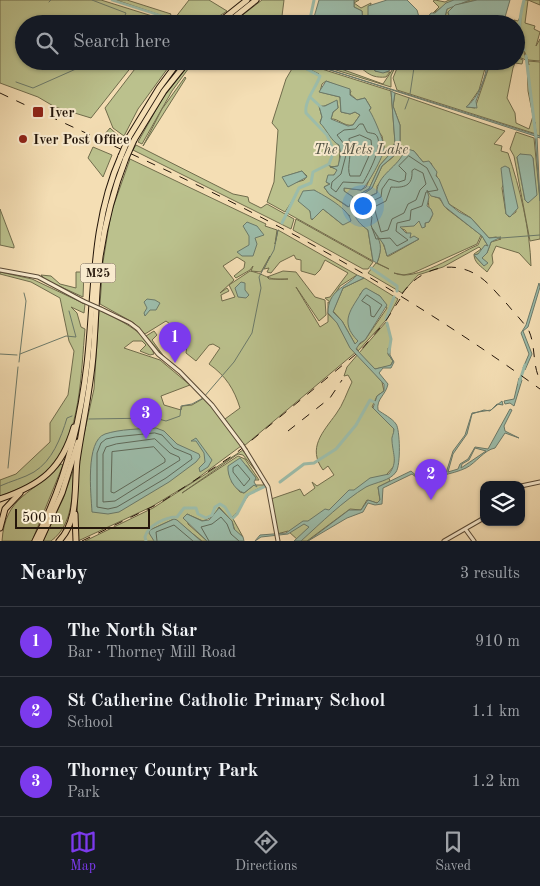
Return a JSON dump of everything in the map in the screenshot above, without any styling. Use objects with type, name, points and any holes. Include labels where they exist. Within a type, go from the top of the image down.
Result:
[{"type":"highway","points":[[228,15],[247,0]]},
{"type":"highway","points":[[237,15],[256,0]]},
{"type":"highway","name":"M25","points":[[35,541],[64,474],[76,431],[87,365],[97,236],[108,191],[158,88],[172,70]]},
{"type":"highway","name":"M25","points":[[132,139],[164,91],[181,70]]},
{"type":"highway","name":"M25","points":[[40,541],[65,483],[84,422],[92,371],[102,240],[123,157]]},
{"type":"highway","points":[[0,499],[29,486],[48,474],[62,458],[80,407]]},
{"type":"highway","points":[[59,541],[70,525],[84,422]]},
{"type":"highway","points":[[0,528],[6,506],[29,486]]},
{"type":"highway","points":[[74,501],[76,541]]},
{"type":"street","points":[[0,270],[38,277],[138,329],[158,354],[180,372],[218,411],[246,450],[267,486],[277,539]]},
{"type":"street","points":[[525,485],[540,482]]},
{"type":"street","points":[[444,541],[480,521]]},
{"type":"street","points":[[466,530],[474,541]]},
{"type":"green space","points":[[0,0],[101,0],[149,15],[15,15],[15,70],[129,70],[91,118],[55,107],[38,97],[0,83]]},
{"type":"green space","points":[[116,0],[127,0],[171,14],[160,15]]},
{"type":"green space","points":[[189,0],[209,0],[227,11],[221,15],[177,15]]},
{"type":"green space","points":[[262,0],[284,0],[282,15],[243,15]]},
{"type":"green space","points":[[477,0],[455,5],[448,12],[448,15],[446,15],[447,9],[441,8],[433,13],[439,7],[433,1]]},
{"type":"green space","points":[[524,0],[528,0],[525,23],[525,15],[521,15]]},
{"type":"green space","points":[[528,0],[540,0],[540,5]]},
{"type":"green space","points":[[354,3],[361,8],[371,3],[369,15],[362,15],[362,11],[354,7]]},
{"type":"green space","points":[[525,23],[535,26],[534,29],[540,32],[536,46],[540,39],[540,61],[528,60],[525,53]]},
{"type":"green space","points":[[527,61],[529,65],[528,61],[540,62],[540,136],[397,90],[393,78],[396,70],[485,70],[479,90],[467,107],[475,108],[488,70],[513,70],[507,98],[515,113],[516,123],[529,129],[533,116],[528,91]]},
{"type":"green space","points":[[134,70],[166,70],[138,109],[124,136],[113,128],[105,108]]},
{"type":"green space","points":[[185,70],[187,70],[172,91],[142,144],[138,142],[162,99]]},
{"type":"green space","points":[[291,70],[308,70],[319,74],[311,70],[325,70],[391,91],[395,142],[389,155],[380,165],[369,189],[357,198],[353,208],[357,219],[368,230],[373,261],[287,213],[296,195],[285,212],[267,202],[274,182],[278,130],[272,123],[286,79]],"holes":[[[326,81],[351,91],[350,94],[357,100],[365,98],[371,108],[369,111],[375,127],[382,136],[384,147],[366,187],[361,190],[344,188],[344,191],[353,197],[348,207],[329,194],[324,187],[330,184],[326,182],[337,172],[337,169],[330,167],[339,166],[340,147],[320,122],[322,117],[319,106],[310,97],[322,107],[337,101],[338,108],[333,112],[331,119],[347,125],[353,125],[360,115],[355,112],[350,114],[341,112],[340,97],[320,92],[322,84]],[[302,171],[307,176],[304,180],[294,183],[283,177]],[[314,190],[350,216],[343,225],[323,209],[312,220],[310,211]]]},
{"type":"green space","points":[[336,70],[344,70],[383,84],[394,70],[391,76],[391,87]]},
{"type":"green space","points":[[364,70],[390,72],[386,77],[370,74]]},
{"type":"green space","points":[[186,78],[143,146],[162,109]]},
{"type":"green space","points":[[395,93],[505,131],[494,144],[502,146],[501,151],[508,153],[512,166],[526,224],[531,266],[519,253],[496,246],[492,255],[493,263],[487,272],[478,264],[474,255],[484,266],[482,258],[487,253],[491,242],[501,239],[496,237],[489,238],[471,218],[449,204],[431,163],[423,162],[414,151],[405,150],[400,147],[400,125],[393,106]],"holes":[[[509,168],[516,212],[509,217],[506,214],[502,188]]]},
{"type":"green space","points":[[110,128],[123,140],[122,143],[104,135]]},
{"type":"green space","points":[[516,132],[534,138],[540,201],[540,239],[530,241],[514,156],[510,149]],"holes":[[[520,154],[533,158],[536,196],[525,200],[517,157]]]},
{"type":"green space","points":[[136,145],[233,194],[248,197],[249,202],[261,208],[267,204],[294,219],[291,229],[133,150]]},
{"type":"green space","points":[[93,147],[112,155],[103,177],[88,158]]},
{"type":"green space","points":[[399,147],[404,151],[403,156],[377,186],[377,193],[370,196],[357,215],[359,197],[372,188],[382,166],[393,157]]},
{"type":"green space","points":[[130,159],[266,224],[265,226],[277,230],[275,244],[278,230],[357,275],[340,286],[330,302],[325,298],[330,297],[348,273],[325,260],[315,275],[301,271],[301,260],[296,259],[294,255],[280,262],[271,273],[267,272],[269,268],[264,269],[270,256],[261,272],[251,271],[253,266],[250,270],[236,278],[234,276],[244,268],[245,262],[237,257],[223,266],[234,280],[220,293],[227,288],[229,291],[221,295],[222,301],[235,297],[229,285],[250,271],[267,277],[283,271],[296,272],[315,297],[325,300],[326,315],[319,321],[296,287],[320,327],[328,322],[328,314],[337,322],[350,347],[356,352],[244,446],[225,419],[240,408],[235,395],[225,378],[209,364],[220,348],[213,344],[209,345],[196,361],[186,353],[187,345],[182,341],[177,348],[173,346],[182,330],[178,330],[166,321],[145,334],[134,323],[100,304],[103,262],[111,213]]},
{"type":"green space","points":[[427,190],[439,198],[447,209],[481,235],[477,244],[405,275],[425,271],[478,245],[482,236],[488,246],[474,255],[481,249],[479,247],[443,267],[418,275],[402,293],[368,273],[376,263],[389,269],[377,263],[380,248],[379,242],[369,226],[358,216],[363,217],[373,225],[387,256],[389,256],[419,239],[410,238],[405,230],[400,228],[401,225],[419,221],[425,227],[425,223],[429,222],[432,216]]},
{"type":"green space","points":[[0,209],[14,246],[14,248],[0,245]]},
{"type":"green space","points":[[296,219],[373,262],[368,269],[363,269],[293,230]]},
{"type":"green space","points":[[0,272],[32,279],[85,304],[84,313],[71,307],[77,313],[81,327],[85,329],[78,403],[68,439],[60,455],[50,468],[39,477],[20,488],[0,496],[0,480],[16,474],[50,442],[50,423],[68,395],[74,351],[69,341],[60,298],[31,282],[0,274]]},
{"type":"green space","points":[[76,272],[84,272],[83,297],[46,280],[41,275],[51,276],[60,284],[76,288]]},
{"type":"green space","points":[[364,278],[398,299],[387,319],[358,351],[356,347],[365,340],[387,308],[380,296],[366,289],[360,294],[363,308],[366,310],[361,319],[362,311],[354,307],[358,341],[355,344],[342,321],[333,311],[343,288]]},
{"type":"green space","points":[[99,310],[131,327],[145,339],[154,354],[150,355],[140,351],[146,345],[142,341],[133,341],[124,348],[160,360],[190,385],[161,396],[164,405],[181,410],[182,406],[192,405],[204,398],[217,412],[241,446],[191,483],[151,507],[78,541],[77,480],[82,443],[94,389]]},
{"type":"green space","points":[[386,322],[391,339],[388,354],[393,361],[390,366],[375,369],[359,353]]},
{"type":"green space","points":[[154,331],[157,335],[152,340],[165,358],[146,336]]},
{"type":"green space","points":[[358,354],[382,382],[384,391],[377,396],[372,407],[394,429],[395,465],[387,474],[390,481],[378,487],[380,500],[377,503],[367,500],[361,510],[350,509],[307,541],[299,541],[288,531],[277,534],[271,499],[300,489],[304,496],[315,488],[312,482],[317,486],[334,475],[328,466],[323,470],[318,462],[317,447],[322,434],[345,398],[352,382],[348,375],[344,376],[347,367]]},
{"type":"green space","points":[[243,450],[259,475],[243,455],[238,454],[182,493],[238,456],[245,459],[259,480],[255,480],[256,478],[246,465],[231,481],[240,492],[244,493],[254,485],[264,485],[260,476],[266,486],[252,492],[232,517],[243,537],[235,531],[232,521],[219,507],[214,516],[203,521],[187,514],[188,524],[207,541],[202,541],[174,519],[150,530],[154,541],[85,541],[153,508]]},
{"type":"green space","points":[[61,464],[63,465],[32,541],[2,541],[4,526],[15,505]]},
{"type":"green space","points":[[74,468],[72,498],[68,517],[59,534],[51,541],[43,541],[63,499]]},
{"type":"water","points":[[319,0],[354,0],[354,7],[362,11],[362,15],[315,15]]},
{"type":"water","points":[[387,0],[407,0],[417,10],[418,15],[368,15],[368,6]]},
{"type":"water","points":[[454,0],[470,0],[447,9],[445,15],[429,15],[435,13],[446,3]]},
{"type":"water","points":[[477,0],[510,0],[506,15],[449,15],[448,12],[455,5]]},
{"type":"water","points":[[330,70],[540,136],[540,138],[537,137],[540,201],[535,136]]},
{"type":"water","points":[[375,70],[390,70],[383,73]]},
{"type":"water","points":[[486,70],[488,70],[476,101],[477,108],[466,107],[481,86]]},
{"type":"water","name":"The Mets Lake","points":[[326,81],[350,89],[350,95],[357,100],[365,98],[371,108],[369,110],[384,146],[378,164],[364,188],[361,190],[344,188],[344,191],[353,197],[349,207],[329,194],[324,187],[330,184],[326,182],[328,175],[334,175],[337,170],[328,165],[332,167],[338,166],[341,154],[339,145],[320,123],[322,117],[319,106],[325,106],[337,100],[338,108],[333,112],[331,119],[348,126],[353,125],[360,115],[355,112],[350,114],[341,112],[340,97],[319,92]]},
{"type":"water","points":[[391,91],[395,93],[393,106],[400,125],[400,147],[405,150],[414,151],[423,162],[429,161],[437,172],[436,176],[449,204],[471,218],[489,238],[501,237],[491,242],[487,253],[482,258],[488,263],[484,266],[474,255],[478,254],[485,245],[488,246],[482,236],[444,206],[440,198],[431,196],[427,190],[429,197],[427,206],[433,214],[429,222],[425,223],[425,227],[422,228],[419,221],[414,226],[400,227],[406,233],[411,233],[410,238],[414,236],[419,239],[387,256],[384,245],[372,228],[379,241],[380,248],[377,263],[373,261],[368,230],[356,219],[354,206],[358,195],[369,189],[380,165],[389,155],[395,143]],"holes":[[[399,148],[404,151],[402,156],[380,181],[377,193],[365,199],[358,214],[359,197],[372,188],[382,166],[396,154]]]},
{"type":"water","points":[[520,154],[531,155],[533,158],[537,195],[528,203],[525,200],[517,157]]},
{"type":"water","points":[[505,166],[509,168],[518,208],[510,217],[506,214],[501,168]]},
{"type":"water","points":[[302,171],[307,177],[288,187],[282,177]]},
{"type":"water","points":[[314,190],[330,199],[346,212],[351,221],[343,225],[323,209],[311,219],[310,211],[298,201],[303,191]]},
{"type":"water","points":[[247,222],[257,226],[264,235],[255,238],[257,244],[253,256],[242,256],[237,252],[249,245],[249,236],[243,226]]},
{"type":"water","points":[[357,275],[364,278],[343,288],[333,312],[342,321],[355,344],[358,341],[352,334],[348,321],[351,309],[363,290],[366,288],[380,296],[387,305],[365,340],[356,349],[375,369],[391,365],[393,361],[388,354],[388,348],[390,348],[390,355],[394,362],[391,368],[383,368],[379,373],[388,384],[378,403],[378,410],[396,424],[399,447],[398,468],[390,477],[366,487],[349,499],[301,541],[294,541],[309,527],[304,524],[288,534],[261,537],[255,541],[260,535],[286,533],[325,509],[329,510],[349,490],[354,490],[370,478],[389,474],[392,470],[394,429],[373,408],[377,396],[384,391],[384,384],[350,348],[337,323],[328,313],[334,294]]},
{"type":"water","points":[[241,282],[245,283],[245,290],[249,295],[246,298],[238,297],[235,288]]},
{"type":"water","points":[[539,283],[540,287],[528,327],[523,331],[532,354],[525,370],[523,368],[529,354],[521,333],[526,325]]},
{"type":"water","points":[[147,299],[160,303],[156,310],[150,310],[145,316],[144,313],[147,308],[144,302]]},
{"type":"water","points":[[519,378],[522,380],[514,406],[510,403],[505,404],[504,401],[514,399]]},
{"type":"water","points":[[510,409],[512,410],[504,426],[505,431],[519,438],[505,433],[495,448],[487,451],[470,466],[460,470],[420,480],[412,474],[383,488],[382,504],[368,503],[363,512],[347,518],[308,541],[349,510],[361,510],[368,500],[377,503],[380,500],[378,487],[411,471],[419,478],[429,474],[446,473],[453,451],[465,435],[472,413],[478,412],[472,414],[467,434],[453,454],[448,472],[458,469],[460,464],[468,459],[475,447],[488,449]],"holes":[[[475,448],[486,451],[461,468],[462,464],[469,460]]]},
{"type":"water","points":[[156,428],[164,431],[177,444],[199,454],[200,457],[169,482],[119,512],[108,514],[92,512],[90,481],[92,457],[94,447],[99,439],[105,434],[117,431]]},
{"type":"water","points":[[196,438],[212,460],[208,467],[200,472],[199,468],[205,462],[204,453],[196,441],[191,441]]},
{"type":"water","points":[[240,458],[256,478],[254,482],[257,487],[254,485],[244,493],[234,486],[228,470],[228,466]]},
{"type":"water","points":[[219,508],[232,521],[234,529],[243,537],[244,541],[207,541],[183,518],[187,514],[202,521],[209,520]]},
{"type":"water","points":[[174,519],[201,541],[154,541],[149,533],[150,530]]},
{"type":"waterway","points":[[92,0],[126,13],[125,15]]},
{"type":"waterway","points":[[112,0],[159,15]]},
{"type":"waterway","points":[[311,15],[314,0]]},
{"type":"waterway","points":[[521,15],[524,0]]},
{"type":"waterway","points":[[526,56],[536,137]]},
{"type":"waterway","points":[[16,82],[33,88],[74,70]]},
{"type":"waterway","points":[[282,223],[299,188],[311,183],[313,172],[329,164],[334,151],[327,135],[306,113],[308,99],[320,76],[309,70]]},
{"type":"waterway","points":[[410,94],[414,70]]},
{"type":"waterway","points":[[310,97],[321,107]]},
{"type":"waterway","points":[[405,109],[409,98]]},
{"type":"waterway","points":[[89,419],[155,418],[166,421],[180,416],[181,406],[192,404],[203,398],[234,362],[252,333],[261,288],[259,277],[274,250],[278,230]]},
{"type":"waterway","points":[[501,238],[540,235]]},
{"type":"waterway","points":[[371,268],[397,286],[397,291]]},
{"type":"waterway","points":[[19,362],[26,301],[24,293]]},
{"type":"waterway","points":[[386,319],[394,297]]},
{"type":"waterway","points":[[20,354],[66,336],[76,337],[69,311]]},
{"type":"waterway","points":[[387,323],[391,339],[389,352]]},
{"type":"waterway","points":[[0,354],[17,355]]},
{"type":"waterway","points":[[519,383],[525,365]]},
{"type":"waterway","points":[[8,468],[18,367]]},
{"type":"waterway","points":[[280,482],[304,464],[314,463],[336,449],[356,425],[370,400],[376,403]]},
{"type":"waterway","points":[[0,486],[34,472],[46,462],[55,448],[67,418],[72,416]]},
{"type":"waterway","points":[[233,518],[247,495],[268,485]]},
{"type":"waterway","points":[[146,541],[145,537],[154,525],[168,518],[177,517],[184,508],[196,508],[198,514],[206,518],[212,515],[215,507],[220,504],[225,507],[231,517]]},
{"type":"railway","points":[[0,93],[203,188],[340,260],[475,344],[540,389]]},
{"type":"railway","points":[[402,294],[418,278],[427,272],[438,269],[448,267],[459,268],[470,271],[480,277],[491,286],[529,331],[540,380]]},
{"type":"railway","points":[[82,541],[160,503],[235,454],[361,350],[385,322],[400,299]]},
{"type":"railway","points":[[288,431],[330,398],[342,380]]},
{"type":"place","name":"Iver","points":[[38,112]]},
{"type":"place","name":"Iver Post Office","points":[[23,139]]},
{"type":"place","name":"The North Star","points":[[175,363]]},
{"type":"place","name":"Thorney Country Park","points":[[146,439]]},
{"type":"place","name":"St Catherine Catholic Primary School","points":[[431,500]]}]
